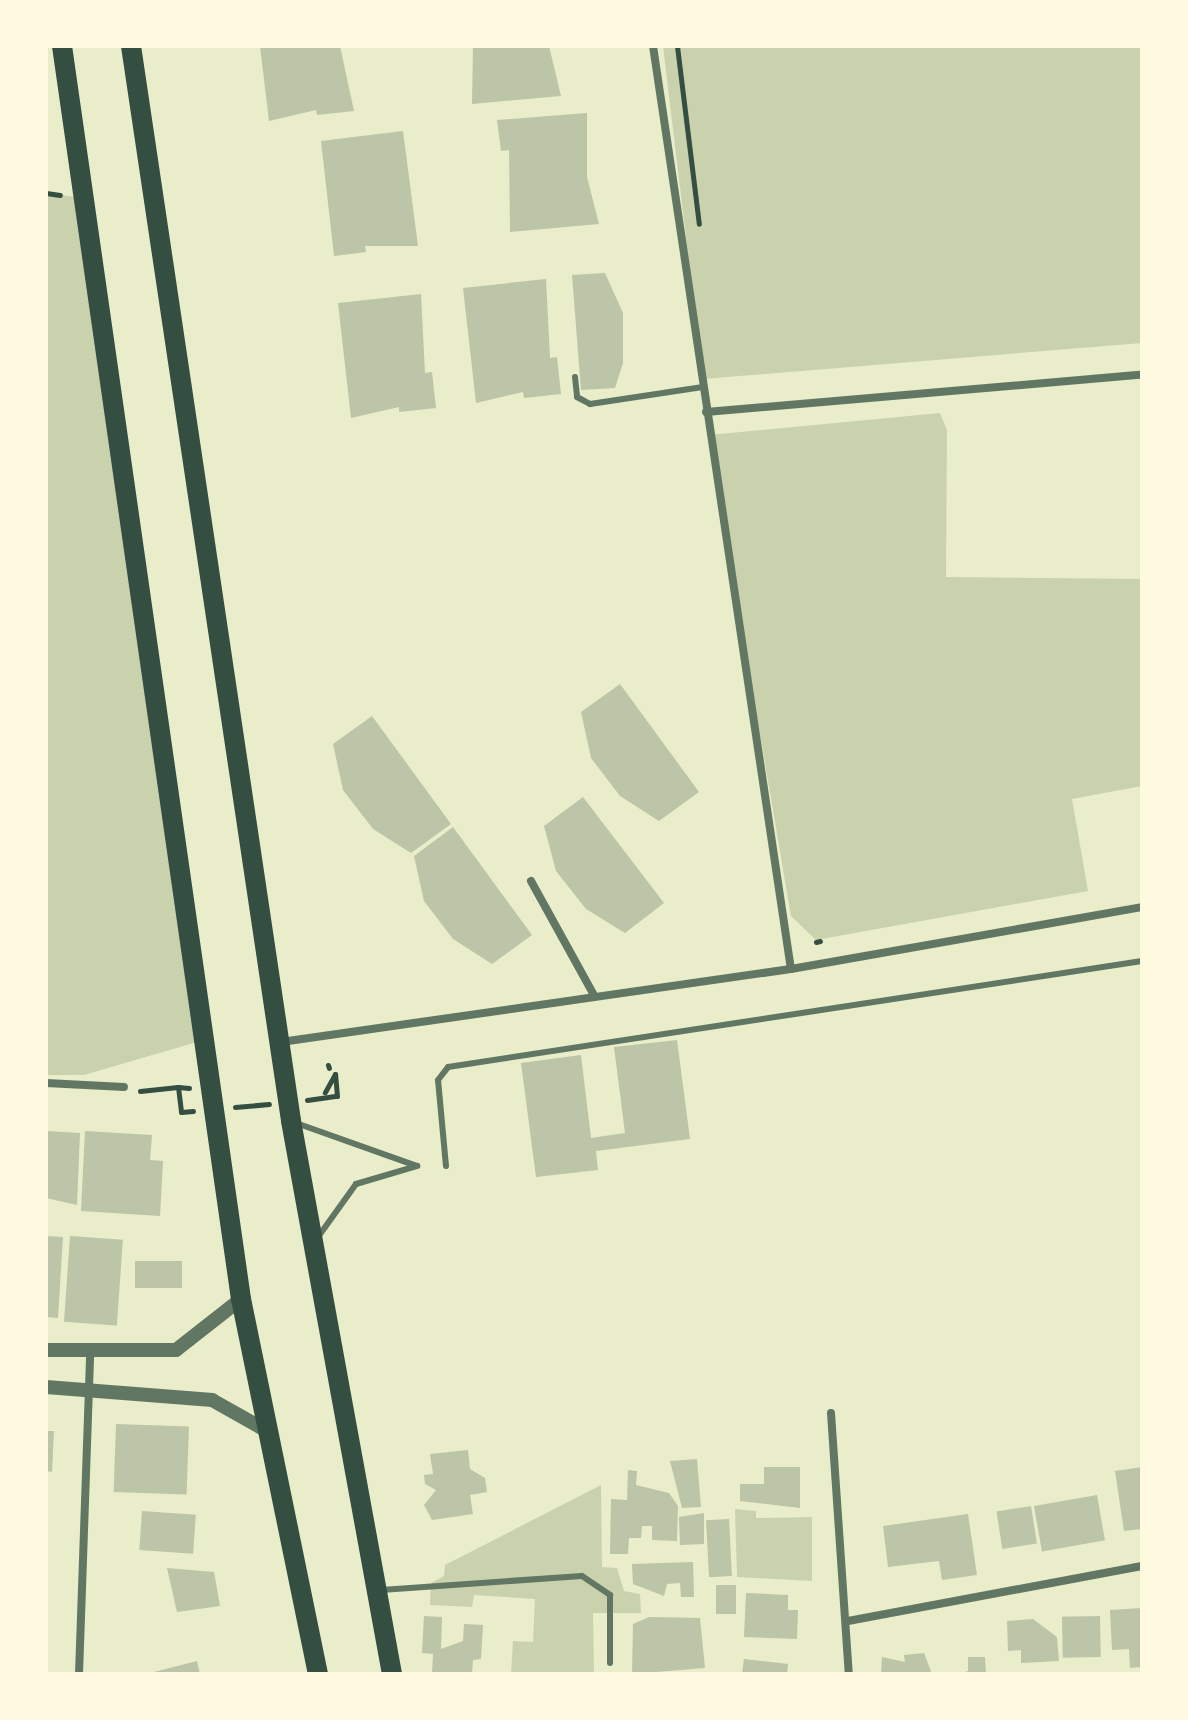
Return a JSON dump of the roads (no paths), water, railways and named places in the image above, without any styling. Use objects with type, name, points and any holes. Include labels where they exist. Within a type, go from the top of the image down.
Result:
[{"type":"main road","points":[[62,46],[241,1299],[318,1674]]},
{"type":"main road","points":[[131,46],[291,1121],[392,1674]]},
{"type":"street","points":[[653,46],[791,969]]},
{"type":"street","points":[[706,412],[1142,375]]},
{"type":"street","points":[[531,881],[595,997]]},
{"type":"street","points":[[280,1043],[791,969],[1142,907]]},
{"type":"street","points":[[46,1083],[124,1087]]},
{"type":"street","points":[[46,1350],[176,1350],[241,1299]]},
{"type":"street","points":[[79,1674],[90,1352]]},
{"type":"street","points":[[46,1387],[212,1400],[267,1431]]},
{"type":"street","points":[[831,1413],[848,1621],[849,1674]]},
{"type":"street","points":[[848,1621],[1142,1566]]},
{"type":"lane","points":[[575,377],[577,397],[590,404],[703,387]]},
{"type":"lane","points":[[446,1166],[438,1080],[448,1067],[1142,961]]},
{"type":"lane","points":[[291,1121],[417,1166],[356,1184],[315,1244]]},
{"type":"lane","points":[[377,1590],[582,1576],[610,1595],[610,1663]]}]
